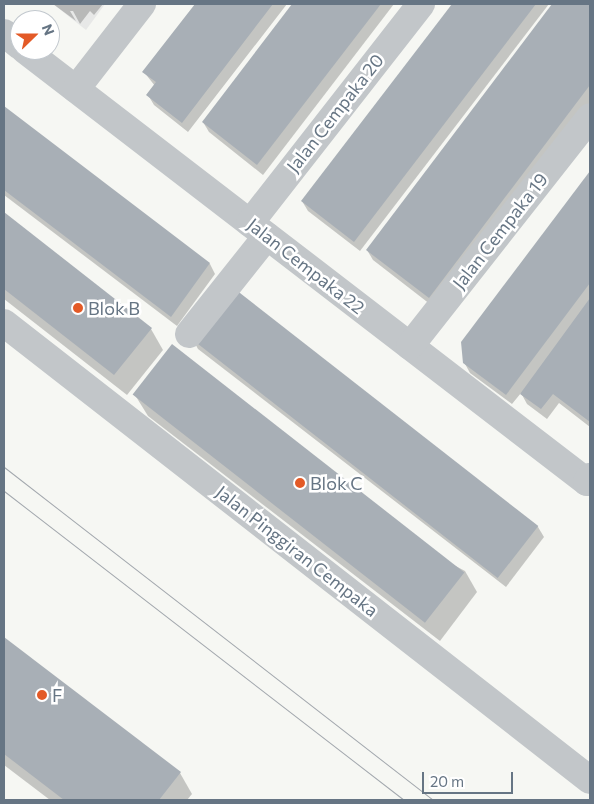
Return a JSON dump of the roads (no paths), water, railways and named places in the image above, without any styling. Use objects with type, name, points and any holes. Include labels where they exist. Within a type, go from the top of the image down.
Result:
[{"type":"street","points":[[76,89],[142,4]]},
{"type":"street","name":"Jalan Cempaka 20","points":[[189,334],[259,230],[421,4]]},
{"type":"street","name":"Jalan Cempaka 22","points":[[38,60],[410,346],[588,479]]},
{"type":"street","name":"Jalan Cempaka 19","points":[[410,346],[590,117]]},
{"type":"street","name":"Jalan Pinggiran Cempaka","points":[[4,324],[590,780]]},
{"type":"tram line","points":[[4,467],[433,800]]},
{"type":"tram line","points":[[4,491],[404,800]]},
{"type":"place","name":"Blok B","points":[[78,308]]},
{"type":"place","name":"Blok C","points":[[300,483]]},
{"type":"place","name":"F","points":[[42,695]]}]
